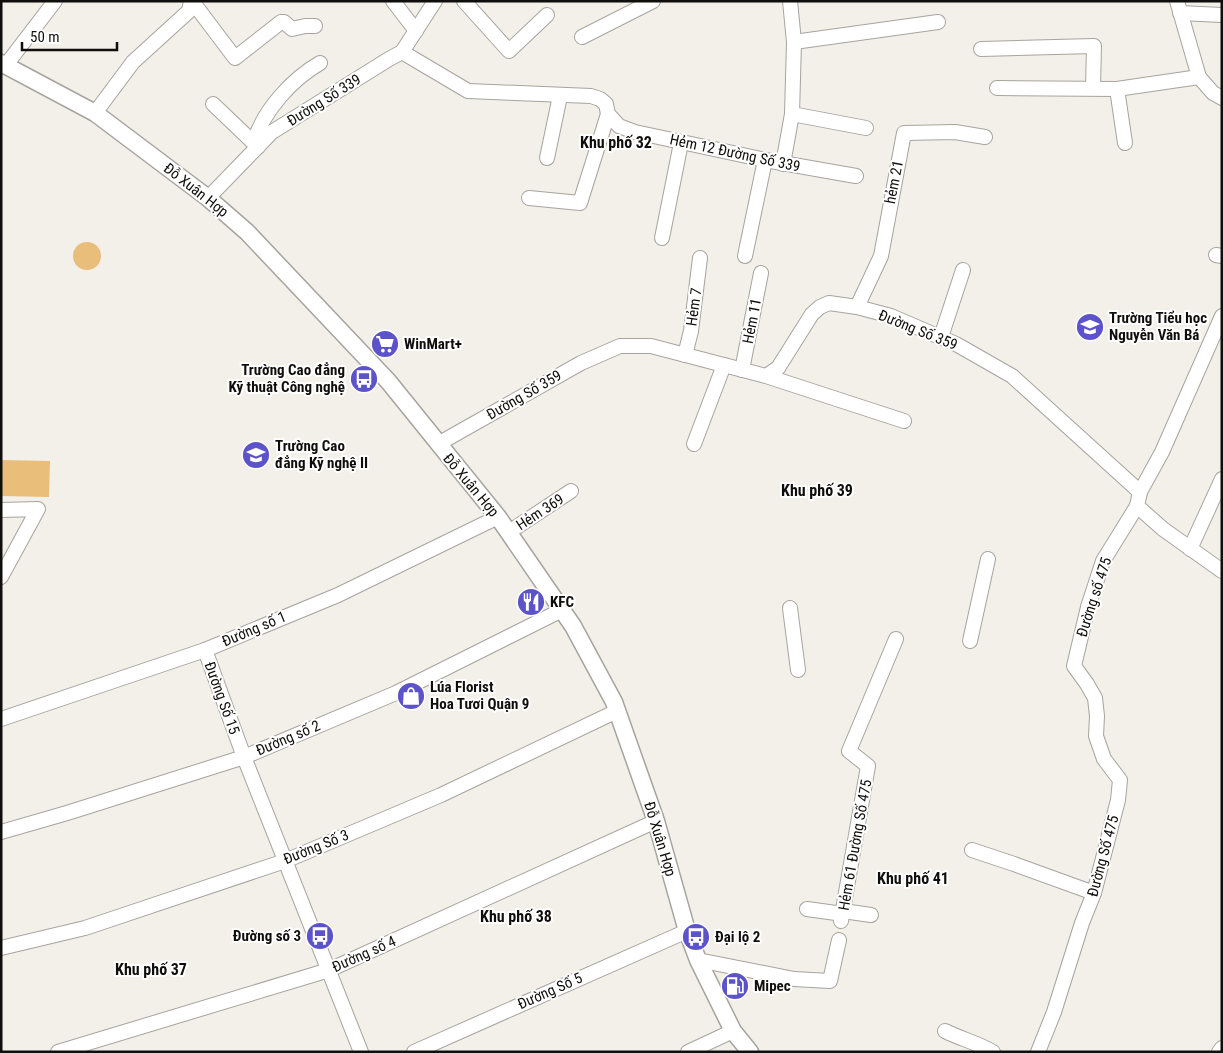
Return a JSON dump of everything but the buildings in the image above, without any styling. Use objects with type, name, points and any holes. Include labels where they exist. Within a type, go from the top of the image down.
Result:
[{"type":"main road","name":"Đỗ Xuân Hợp","points":[[4,64],[95,113],[208,198],[247,232],[388,381],[498,517],[573,626],[617,711],[656,821],[687,931],[698,960],[742,1050]]},
{"type":"street","points":[[4,64],[54,1]]},
{"type":"street","points":[[192,1],[235,58],[281,22],[284,22],[292,29],[315,26]]},
{"type":"street","points":[[95,113],[132,62],[188,11],[192,1]]},
{"type":"street","points":[[393,1],[416,32]]},
{"type":"street","name":"Đường Số 339","points":[[208,198],[256,144],[272,132],[402,52],[435,1]]},
{"type":"street","points":[[464,1],[509,50],[547,15]]},
{"type":"street","points":[[582,37],[653,1]]},
{"type":"street","points":[[783,164],[792,114],[794,42],[790,1]]},
{"type":"street","points":[[1222,15],[1179,7],[1199,77],[1212,93],[1222,98]]},
{"type":"street","points":[[794,42],[938,22]]},
{"type":"street","points":[[981,49],[1094,46],[1092,88]]},
{"type":"street","name":"Hẻm 12 Đường Số 339","points":[[402,52],[468,92],[591,96],[600,99],[606,104],[608,114],[619,126],[634,132],[783,164],[856,176]]},
{"type":"street","points":[[256,144],[258,130],[271,107],[296,81],[320,63]]},
{"type":"street","points":[[997,88],[1117,89],[1199,77]]},
{"type":"street","points":[[1117,89],[1124,143]]},
{"type":"street","points":[[547,158],[560,96]]},
{"type":"street","points":[[213,104],[256,144]]},
{"type":"street","points":[[529,198],[580,203],[608,114]]},
{"type":"street","points":[[792,114],[866,128]]},
{"type":"street","name":"hẻm 21","points":[[857,307],[881,256],[904,133],[955,132],[986,137]]},
{"type":"street","points":[[662,238],[681,142]]},
{"type":"street","points":[[745,256],[765,160]]},
{"type":"street","name":"Hẻm 7","points":[[685,355],[692,323],[700,258]]},
{"type":"street","points":[[941,337],[963,270]]},
{"type":"street","name":"Hẻm 11","points":[[742,370],[761,273]]},
{"type":"street","name":"Đường Số 359","points":[[438,444],[581,363],[620,346],[651,346],[766,376],[778,368],[812,314],[820,307],[829,303],[857,307],[891,316],[956,344],[1012,376],[1140,492]]},
{"type":"street","points":[[1222,316],[1182,402],[1162,452],[1140,492],[1137,506],[1190,549],[1222,571]]},
{"type":"street","points":[[694,444],[724,365]]},
{"type":"street","points":[[766,376],[904,421]]},
{"type":"street","points":[[1190,549],[1222,479]]},
{"type":"street","name":"Hẻm 369","points":[[509,532],[571,492]]},
{"type":"street","name":"Đường số 475","points":[[1074,666],[1088,606],[1103,561],[1137,506]]},
{"type":"street","points":[[1,510],[38,509],[1,577]]},
{"type":"street","name":"Đường số 1","points":[[1,719],[204,650],[338,594],[498,517]]},
{"type":"street","points":[[970,641],[988,559]]},
{"type":"street","points":[[790,608],[798,670]]},
{"type":"street","name":"Đường số 2","points":[[1,832],[67,813],[244,756],[396,693],[562,610]]},
{"type":"street","name":"Hẻm 61 Đường Số 475","points":[[843,915],[868,766],[849,751],[896,639]]},
{"type":"street","name":"Đường Số 15","points":[[204,650],[361,1052]]},
{"type":"street","name":"Đường Số 475","points":[[1038,1052],[1054,1012],[1082,923],[1094,893],[1118,800],[1120,780],[1104,759],[1096,736],[1097,716],[1095,698],[1074,666]]},
{"type":"street","name":"Đường Số 3","points":[[1,948],[85,928],[285,861],[441,795],[617,711]]},
{"type":"street","name":"Đường số 4","points":[[58,1052],[329,970],[656,821]]},
{"type":"street","points":[[972,850],[1094,893]]},
{"type":"street","points":[[807,910],[843,915],[871,915]]},
{"type":"street","name":"Đường Số 5","points":[[414,1052],[687,931]]},
{"type":"street","points":[[698,960],[794,979],[830,981],[839,940]]},
{"type":"street","points":[[688,1052],[733,1031]]},
{"type":"street","points":[[945,1031],[993,1052]]},
{"type":"street","points":[[1219,1052],[1222,1048]]},
{"type":"shaded area","points":[[87,242],[97,246],[101,256],[97,266],[87,270],[77,266],[73,256],[77,246]]},
{"type":"shaded area","points":[[1,460],[50,461],[49,497],[1,496]]},
{"type":"place","name":"Trường Tiểu học Nguyễn Văn Bá","points":[[1090,327]]},
{"type":"place","name":"WinMart+","points":[[385,344]]},
{"type":"place","name":"Trường Cao đẳng Kỹ thuật Công nghệ","points":[[364,379]]},
{"type":"place","name":"Trường Cao đẳng Kỹ nghệ II","points":[[256,455]]},
{"type":"place","name":"KFC","points":[[531,602]]},
{"type":"place","name":"Lúa Florist Hoa Tươi Quận 9","points":[[411,696]]},
{"type":"place","name":"Đường số 3","points":[[320,936]]},
{"type":"place","name":"Đại lộ 2","points":[[696,937]]},
{"type":"place","name":"Mipec","points":[[735,986]]},
{"type":"district","name":"Khu phố 32","points":[[616,142]]},
{"type":"district","name":"Khu phố 39","points":[[817,490]]},
{"type":"district","name":"Khu phố 41","points":[[913,878]]},
{"type":"district","name":"Khu phố 38","points":[[516,916]]},
{"type":"district","name":"Khu phố 37","points":[[151,969]]}]
